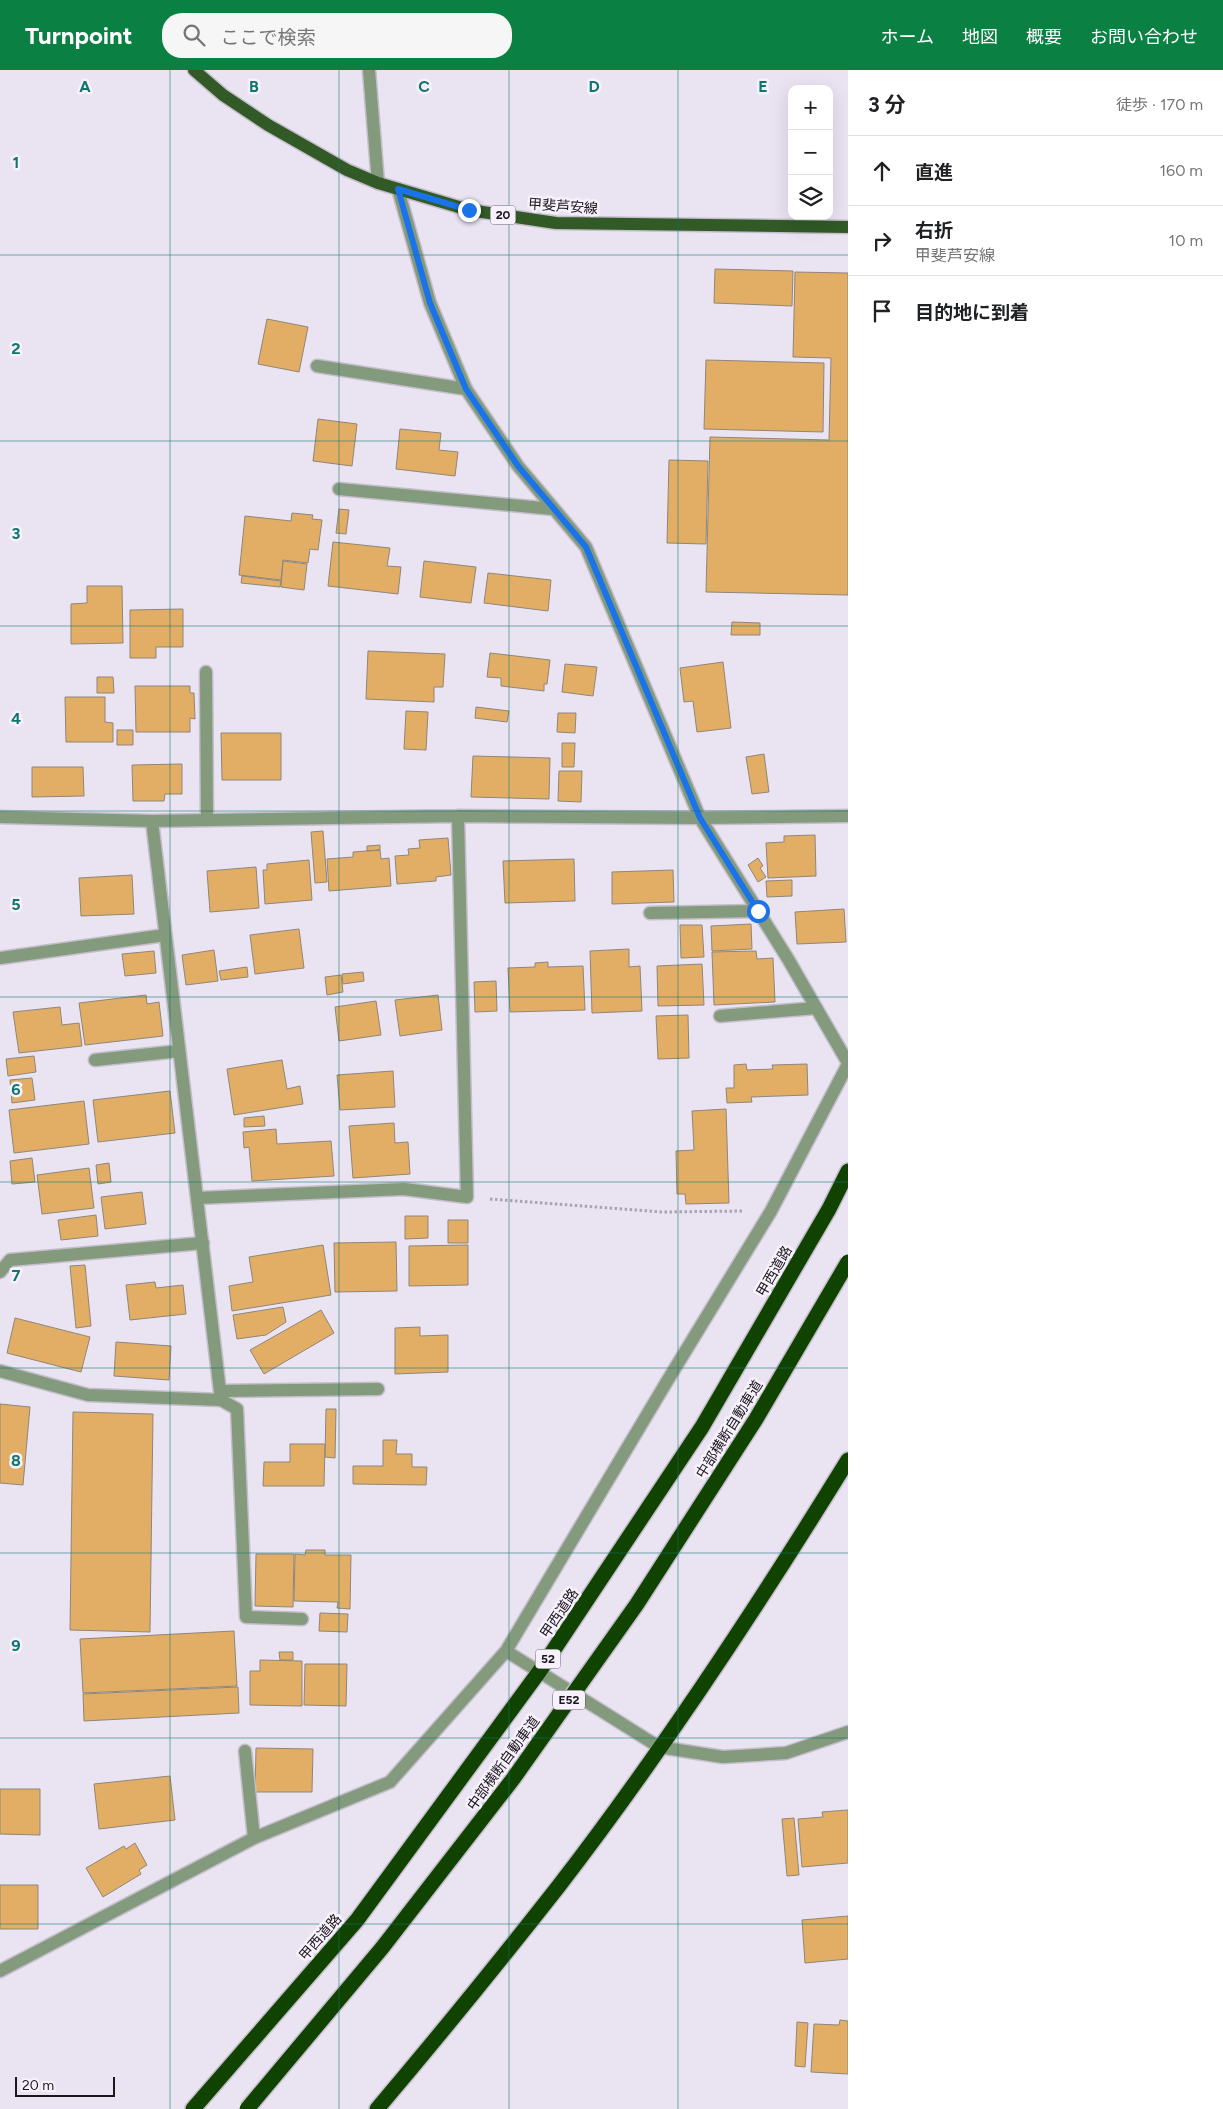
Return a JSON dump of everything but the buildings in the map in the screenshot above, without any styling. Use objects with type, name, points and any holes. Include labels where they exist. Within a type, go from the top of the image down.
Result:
[{"type":"highway","name":"甲西道路","points":[[193,2109],[357,1920],[539,1672],[702,1427],[848,1172]]},
{"type":"highway","name":"中部横断自動車道","points":[[247,2109],[382,1948],[513,1779],[636,1604],[756,1419],[848,1262]]},
{"type":"highway","points":[[377,2109],[558,1886],[659,1747],[788,1557],[848,1460]]},
{"type":"main road","name":"甲斐芦安線","points":[[194,70],[223,95],[268,126],[347,170],[378,183],[469,210],[556,223],[848,227]]},
{"type":"street","points":[[369,70],[378,183]]},
{"type":"street","points":[[0,1971],[254,1838],[390,1782],[506,1651],[666,1382],[771,1211],[848,1064],[758,911],[700,818],[586,547],[518,466],[466,389],[430,303],[398,189]]},
{"type":"street","points":[[317,366],[466,389]]},
{"type":"street","points":[[339,488],[553,509]]},
{"type":"street","points":[[206,672],[207,820]]},
{"type":"street","points":[[197,1198],[404,1189],[467,1198],[458,816]]},
{"type":"street","points":[[0,817],[152,821],[458,816],[700,818],[848,816]]},
{"type":"street","points":[[152,821],[221,1396],[237,1409],[246,1618],[302,1619]]},
{"type":"street","points":[[650,913],[758,911]]},
{"type":"street","points":[[0,958],[165,935]]},
{"type":"street","points":[[720,1016],[816,1008]]},
{"type":"street","points":[[95,1060],[179,1051]]},
{"type":"street","points":[[0,1272],[10,1260],[203,1243]]},
{"type":"street","points":[[0,1371],[88,1395],[221,1396],[378,1389]]},
{"type":"street","points":[[506,1651],[659,1747],[723,1757],[786,1753],[848,1732]]},
{"type":"street","points":[[245,1751],[254,1838]]},
{"type":"path","points":[[467,1198],[662,1212],[771,1211]]},
{"type":"route","points":[[469,210],[398,189],[430,303],[466,389],[518,466],[586,547],[700,818],[758,911]]}]
